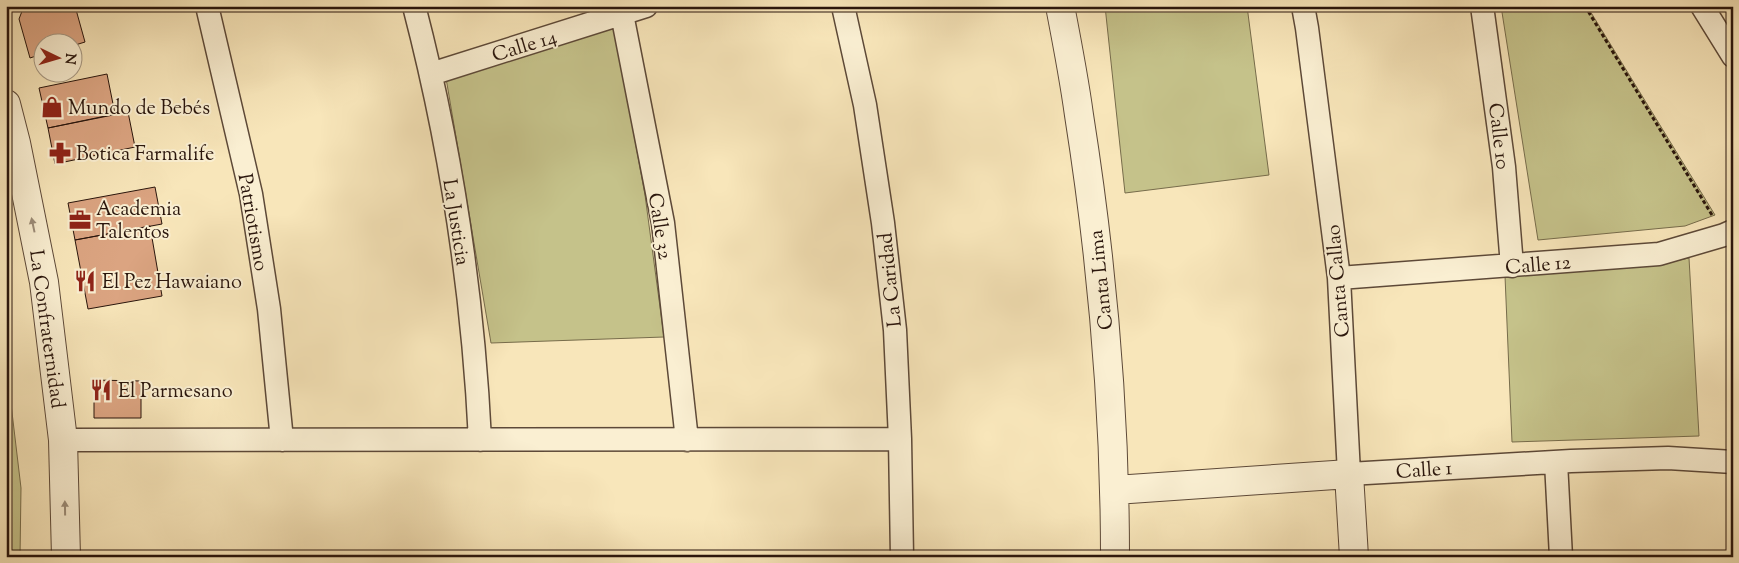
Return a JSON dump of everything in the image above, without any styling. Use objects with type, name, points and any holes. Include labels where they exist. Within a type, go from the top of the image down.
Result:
[{"type":"street","name":"Patriotismo","points":[[207,6],[251,194],[269,309],[282,440]]},
{"type":"street","name":"La Justicia","points":[[414,6],[431,74],[455,198],[472,319],[480,440]]},
{"type":"street","name":"Calle 14","points":[[431,74],[646,6]]},
{"type":"street","name":"La Caridad","points":[[843,6],[865,105],[895,330],[900,439],[902,557]]},
{"type":"street","name":"Canta Lima","points":[[1060,6],[1079,115],[1093,216],[1107,352],[1115,490],[1115,557]]},
{"type":"street","name":"Canta Callao","points":[[1303,6],[1339,278],[1354,557]]},
{"type":"street","name":"Calle 10","points":[[1482,6],[1504,167],[1512,266]]},
{"type":"street","points":[[1702,6],[1733,56]]},
{"type":"street","name":"Calle 32","points":[[622,14],[663,223],[687,440]]},
{"type":"street","name":"La Confraternidad","points":[[6,104],[18,152],[44,282],[63,440],[66,557]]},
{"type":"street","name":"Calle 12","points":[[1339,278],[1659,254],[1729,233]]},
{"type":"street","points":[[63,440],[900,439]]},
{"type":"street","name":"Calle 1","points":[[1115,490],[1515,463],[1668,458],[1733,462]]},
{"type":"street","points":[[1556,462],[1561,557]]},
{"type":"path","points":[[1584,6],[1729,233]]},
{"type":"shaded area","points":[[1105,6],[1247,6],[1269,175],[1125,193]]},
{"type":"shaded area","points":[[1501,6],[1587,6],[1715,215],[1685,226],[1538,240]]},
{"type":"shaded area","points":[[614,25],[645,195],[664,337],[491,343],[446,78]]},
{"type":"shaded area","points":[[1689,258],[1699,436],[1512,442],[1505,276],[1656,265]]},
{"type":"shaded area","points":[[6,362],[21,488],[20,557],[6,557]]},
{"type":"building","points":[[24,6],[75,6],[85,42],[82,43],[82,32],[32,32],[32,57],[30,58],[19,19]]},
{"type":"building","points":[[107,74],[115,114],[48,128],[39,88],[68,82],[82,82],[82,79]]},
{"type":"building","points":[[128,112],[135,147],[55,164],[48,128]]},
{"type":"building","points":[[155,187],[162,224],[75,240],[68,203]]},
{"type":"building","points":[[150,226],[162,296],[88,309],[75,240]]},
{"type":"building","points":[[94,380],[141,381],[141,418],[94,418]]},
{"type":"building","points":[[115,554],[198,554],[198,557],[115,557]]},
{"type":"place","name":"Mundo de Bebés","points":[[52,107]]},
{"type":"place","name":"Botica Farmalife","points":[[60,153]]},
{"type":"place","name":"Academia Talentos","points":[[80,220]]},
{"type":"place","name":"El Pez Hawaiano","points":[[85,281]]},
{"type":"place","name":"El Parmesano","points":[[101,390]]}]
